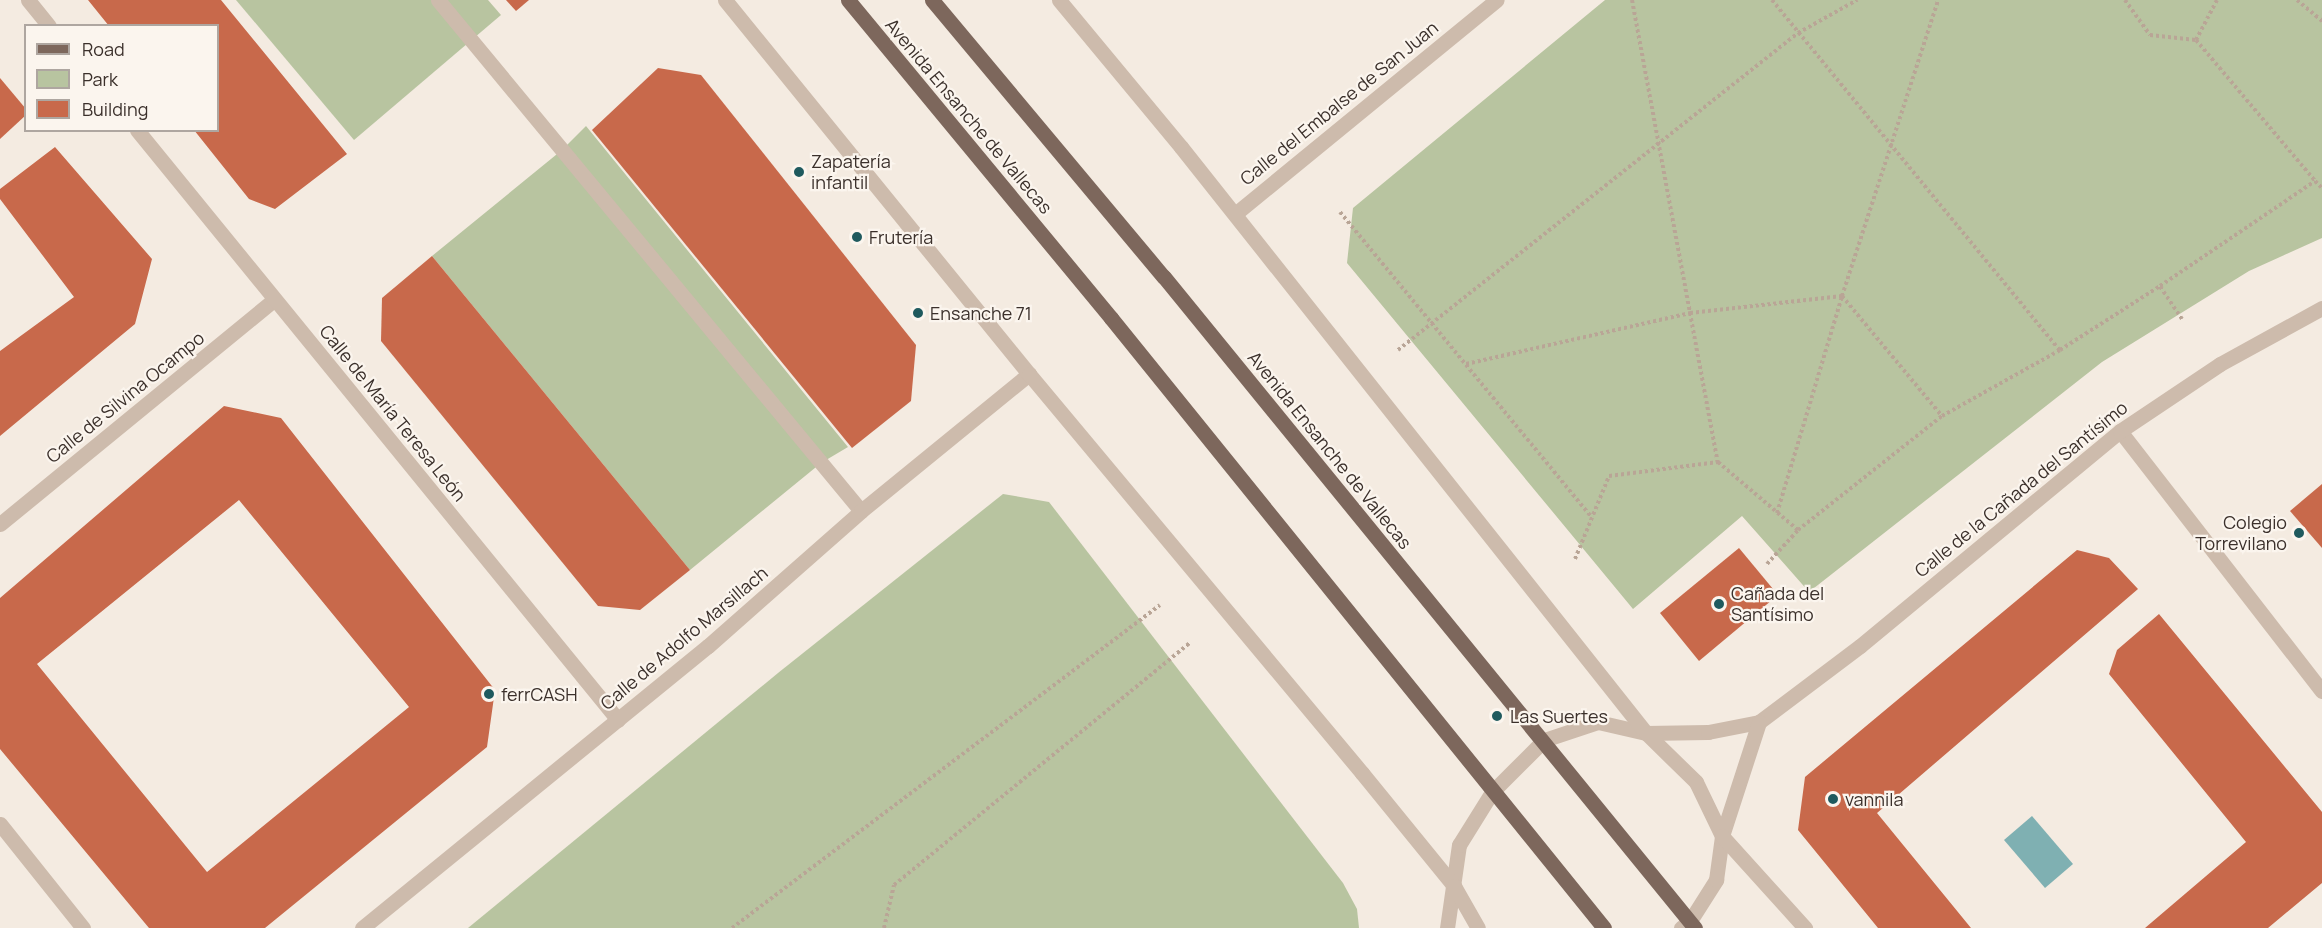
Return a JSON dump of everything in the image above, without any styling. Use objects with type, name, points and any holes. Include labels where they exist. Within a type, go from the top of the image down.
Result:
[{"type":"main road","name":"Avenida Ensanche de Vallecas","points":[[848,0],[1111,318],[1604,928]]},
{"type":"main road","name":"Avenida Ensanche de Vallecas","points":[[932,0],[1164,277],[1544,740],[1689,926]]},
{"type":"street","points":[[28,0],[47,24]]},
{"type":"street","points":[[438,0],[861,512]]},
{"type":"street","points":[[725,0],[1029,374],[1454,886],[1478,928]]},
{"type":"street","points":[[1059,0],[1234,214],[1646,733],[1696,782],[1722,836],[1805,928]]},
{"type":"street","name":"Calle del Embalse de San Juan","points":[[1234,214],[1496,0]]},
{"type":"street","name":"Calle de María Teresa León","points":[[139,132],[618,720]]},
{"type":"street","name":"Calle de Silvina Ocampo","points":[[0,524],[274,300]]},
{"type":"street","name":"Calle de la Cañada del Santísimo","points":[[1448,928],[1459,845],[1492,792],[1544,740],[1598,722],[1646,733],[1708,732],[1759,722],[1860,646],[2120,431],[2220,364],[2322,308]]},
{"type":"street","name":"Calle de Adolfo Marsillach","points":[[362,928],[618,720],[861,512],[1029,374]]},
{"type":"street","points":[[2120,431],[2322,691]]},
{"type":"street","points":[[1689,926],[1716,880],[1722,836],[1759,722]]},
{"type":"street","points":[[0,824],[83,928]]},
{"type":"path","points":[[1632,0],[1718,462],[1798,530]]},
{"type":"path","points":[[1772,0],[2060,350]]},
{"type":"path","points":[[1398,350],[1798,33],[1857,0]]},
{"type":"path","points":[[1777,513],[1842,296],[1938,0]]},
{"type":"path","points":[[2125,0],[2150,35],[2196,40],[2322,188]]},
{"type":"path","points":[[2196,40],[2217,0]]},
{"type":"path","points":[[2297,0],[2322,21]]},
{"type":"path","points":[[1767,564],[1798,530],[1942,416],[2060,350],[2160,286],[2315,181]]},
{"type":"path","points":[[1340,212],[1592,518]]},
{"type":"path","points":[[2160,286],[2182,318]]},
{"type":"path","points":[[1466,364],[1690,313],[1842,296]]},
{"type":"path","points":[[1842,296],[1942,416]]},
{"type":"path","points":[[1575,559],[1609,476],[1718,462]]},
{"type":"path","points":[[732,928],[1160,605]]},
{"type":"path","points":[[884,928],[894,885],[1190,643]]},
{"type":"green space","points":[[236,0],[488,0],[501,15],[354,140]]},
{"type":"green space","points":[[1605,0],[2322,0],[2322,238],[2249,271],[2102,362],[1809,592],[1742,516],[1633,609],[1347,263],[1353,208]]},
{"type":"green space","points":[[586,126],[848,447],[821,463],[690,570],[432,256],[562,150]]},
{"type":"green space","points":[[1003,494],[1049,502],[1343,883],[1357,909],[1359,928],[468,928],[778,673]]},
{"type":"water","points":[[2032,816],[2073,864],[2045,888],[2004,840]]},
{"type":"building","points":[[88,0],[221,0],[347,154],[275,209],[249,199],[196,132],[219,132],[219,24],[107,24]]},
{"type":"building","points":[[506,0],[529,0],[516,11]]},
{"type":"building","points":[[658,68],[701,75],[916,345],[911,401],[852,448],[592,130]]},
{"type":"building","points":[[0,78],[24,107],[24,117],[0,139]]},
{"type":"building","points":[[55,147],[152,259],[135,324],[0,436],[0,351],[74,297],[0,199],[0,189]]},
{"type":"building","points":[[432,256],[690,570],[640,610],[598,606],[381,341],[382,298]]},
{"type":"building","points":[[224,406],[281,418],[495,690],[487,747],[265,928],[149,928],[0,749],[0,598]],"holes":[[[239,500],[409,707],[207,872],[37,664]]]},
{"type":"building","points":[[2322,484],[2322,548],[2290,511]]},
{"type":"building","name":"Cañada del Santísimo","points":[[1739,548],[1778,595],[1699,661],[1660,613]]},
{"type":"building","points":[[2077,550],[2109,558],[2138,589],[1877,813],[1971,928],[1878,928],[1798,830],[1805,777]]},
{"type":"building","points":[[2159,614],[2322,812],[2322,883],[2268,928],[2145,928],[2246,842],[2109,674],[2117,650]]},
{"type":"place","name":"Zapatería infantil","points":[[799,172]]},
{"type":"place","name":"Frutería","points":[[857,237]]},
{"type":"place","name":"Ensanche 71","points":[[918,313]]},
{"type":"place","name":"Colegio Torrevilano","points":[[2299,533]]},
{"type":"place","name":"Cañada del Santísimo","points":[[1719,604]]},
{"type":"place","name":"ferrCASH","points":[[489,694]]},
{"type":"place","name":"Las Suertes","points":[[1497,716]]},
{"type":"place","name":"vannila","points":[[1833,799]]}]
